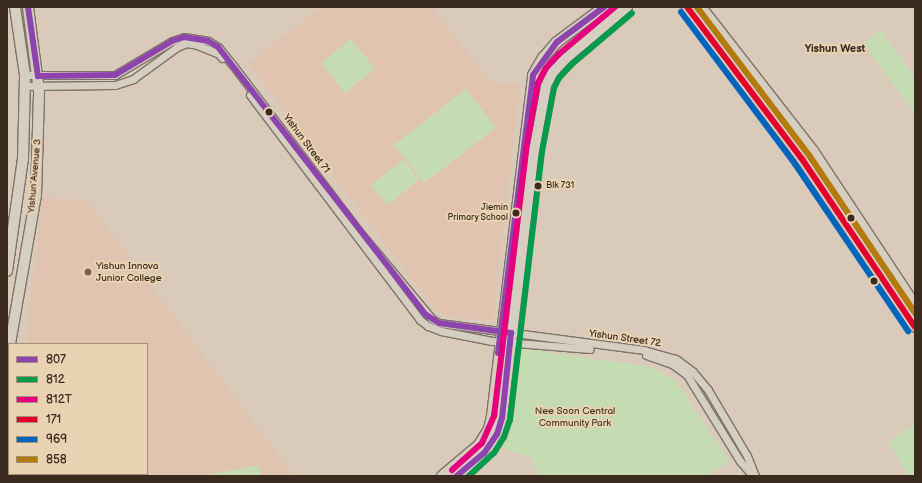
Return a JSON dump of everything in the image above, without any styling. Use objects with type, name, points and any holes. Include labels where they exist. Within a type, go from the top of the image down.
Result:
[{"type":"main road","name":"Yishun Avenue 3","points":[[7,271],[22,169],[25,80],[15,7]]},
{"type":"main road","name":"Yishun Avenue 3","points":[[10,343],[36,195],[38,81],[28,7]]},
{"type":"main road","points":[[442,476],[475,449],[489,429],[496,392],[500,337],[533,75],[543,58],[557,42],[604,7]]},
{"type":"main road","points":[[457,476],[484,453],[497,434],[502,418],[534,151],[546,86],[552,72],[565,58],[627,7]]},
{"type":"main road","points":[[687,7],[802,159],[915,327]]},
{"type":"main road","points":[[702,7],[813,152],[915,305]]},
{"type":"street","name":"Yishun Street 71","points":[[38,81],[115,75],[172,42],[184,37],[208,41],[218,47],[425,314],[439,323],[500,337]]},
{"type":"street","name":"Yishun Street 71","points":[[25,80],[115,85],[133,79],[176,47],[186,44],[197,45],[219,54],[420,320],[440,331],[500,337]]},
{"type":"street","points":[[127,69],[133,79]]},
{"type":"street","name":"Yishun Street 72","points":[[500,337],[625,347],[655,352],[676,359],[693,372],[708,390],[747,456],[754,476]]},
{"type":"shaded area","points":[[323,7],[431,7],[490,81],[520,85],[493,320],[452,318],[436,311],[249,63]]},
{"type":"shaded area","name":"Yishun Innova Junior College","points":[[42,198],[87,201],[294,476],[12,476],[148,475],[148,343],[26,343]]},
{"type":"green space","points":[[881,30],[915,78],[915,114],[863,43]]},
{"type":"green space","points":[[351,39],[375,69],[345,93],[321,63]]},
{"type":"green space","points":[[466,89],[496,128],[424,183],[394,145]]},
{"type":"green space","points":[[403,160],[419,180],[387,205],[371,185]]},
{"type":"green space","name":"Nee Soon Central Community Park","points":[[524,349],[651,367],[677,382],[730,462],[706,476],[541,476],[530,457],[503,448],[514,423],[516,356]]},
{"type":"green space","points":[[915,424],[915,476],[909,476],[888,442]]},
{"type":"green space","points":[[258,465],[261,476],[203,476]]},
{"type":"transit line","name":"807","points":[[28,7],[38,76],[115,75],[172,41],[184,37],[208,41],[218,47],[425,314],[439,323],[511,333],[502,418],[497,434],[484,453],[457,476]]},
{"type":"transit line","name":"807","points":[[498,353],[533,75],[557,42],[604,7]]},
{"type":"transit line","name":"812T","points":[[452,470],[482,443],[494,416],[526,150],[538,83],[546,68],[559,54],[615,7]]},
{"type":"transit line","name":"171","points":[[687,7],[802,159],[915,327]]},
{"type":"transit line","name":"858","points":[[697,7],[809,155],[915,313]]},
{"type":"transit line","name":"969","points":[[681,12],[795,164],[908,331]]},
{"type":"transit line","name":"812","points":[[469,476],[494,453],[504,437],[510,420],[542,152],[554,88],[559,78],[571,65],[632,13]]},
{"type":"place","name":"Blk 731","points":[[538,186]]},
{"type":"place","name":"Jiemin Primary School","points":[[516,213]]},
{"type":"place","name":"Yishun Innova Junior College","points":[[88,272]]},
{"type":"district","name":"Yishun West","points":[[835,49]]}]
